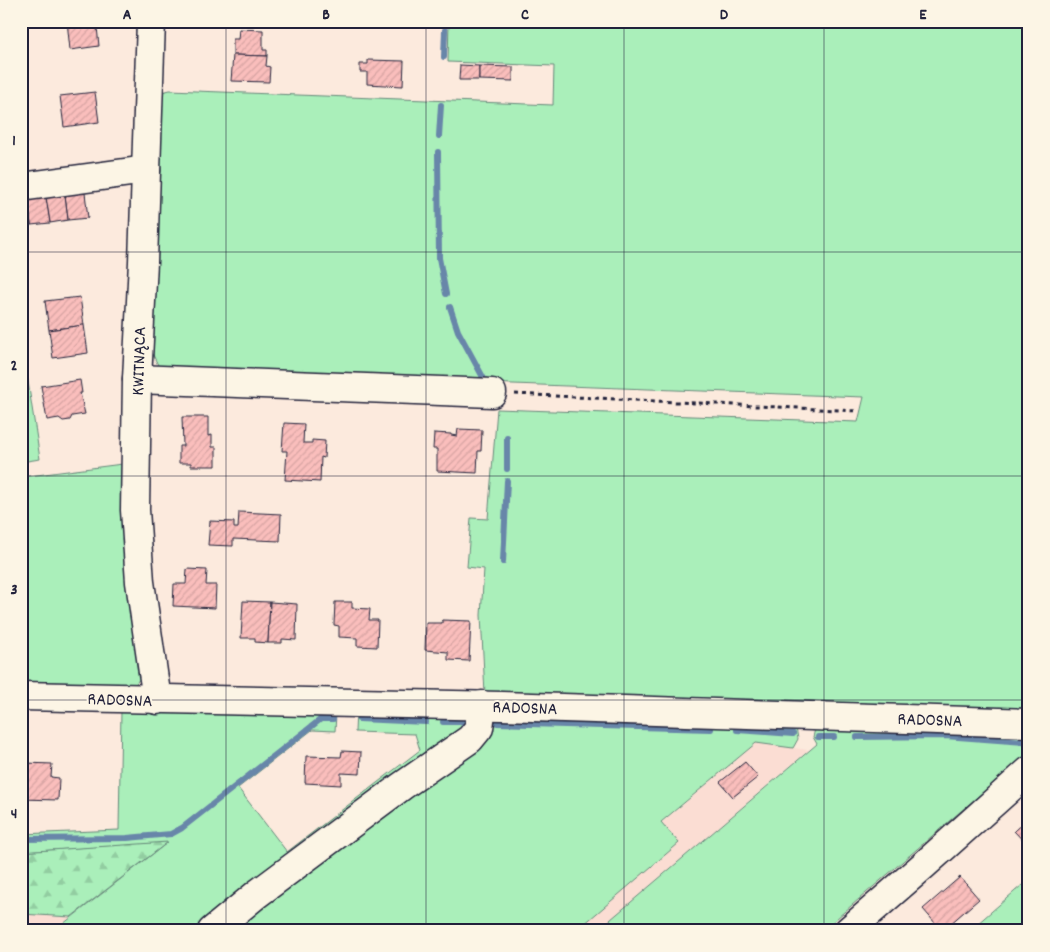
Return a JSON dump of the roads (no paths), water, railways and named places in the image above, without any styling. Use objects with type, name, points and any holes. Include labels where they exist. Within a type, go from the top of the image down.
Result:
[{"type":"street","name":"KWITNĄCA","points":[[151,21],[144,262],[137,379],[136,538],[140,582],[157,700]]},
{"type":"street","points":[[21,187],[146,170]]},
{"type":"street","points":[[137,379],[492,393]]},
{"type":"street","name":"RADOSNA","points":[[21,696],[482,705],[1029,723]]},
{"type":"street","points":[[212,931],[272,882],[402,786],[470,739],[479,728],[482,705]]},
{"type":"street","points":[[848,931],[1029,771]]},
{"type":"waterway","points":[[444,57],[445,30]]},
{"type":"waterway","points":[[439,136],[441,105]]},
{"type":"waterway","points":[[438,152],[439,258],[446,294]]},
{"type":"waterway","points":[[450,307],[458,331],[484,379]]},
{"type":"waterway","points":[[507,438],[507,469]]},
{"type":"waterway","points":[[503,562],[507,481]]},
{"type":"waterway","points":[[496,718],[497,723],[711,729]]},
{"type":"waterway","points":[[21,839],[127,838],[171,834],[182,828],[321,719],[333,719]]},
{"type":"waterway","points":[[359,719],[426,722]]},
{"type":"waterway","points":[[443,722],[465,722]]},
{"type":"waterway","points":[[737,730],[793,734]]},
{"type":"waterway","points":[[857,737],[945,736],[1025,742]]},
{"type":"waterway","points":[[818,737],[834,737]]}]
